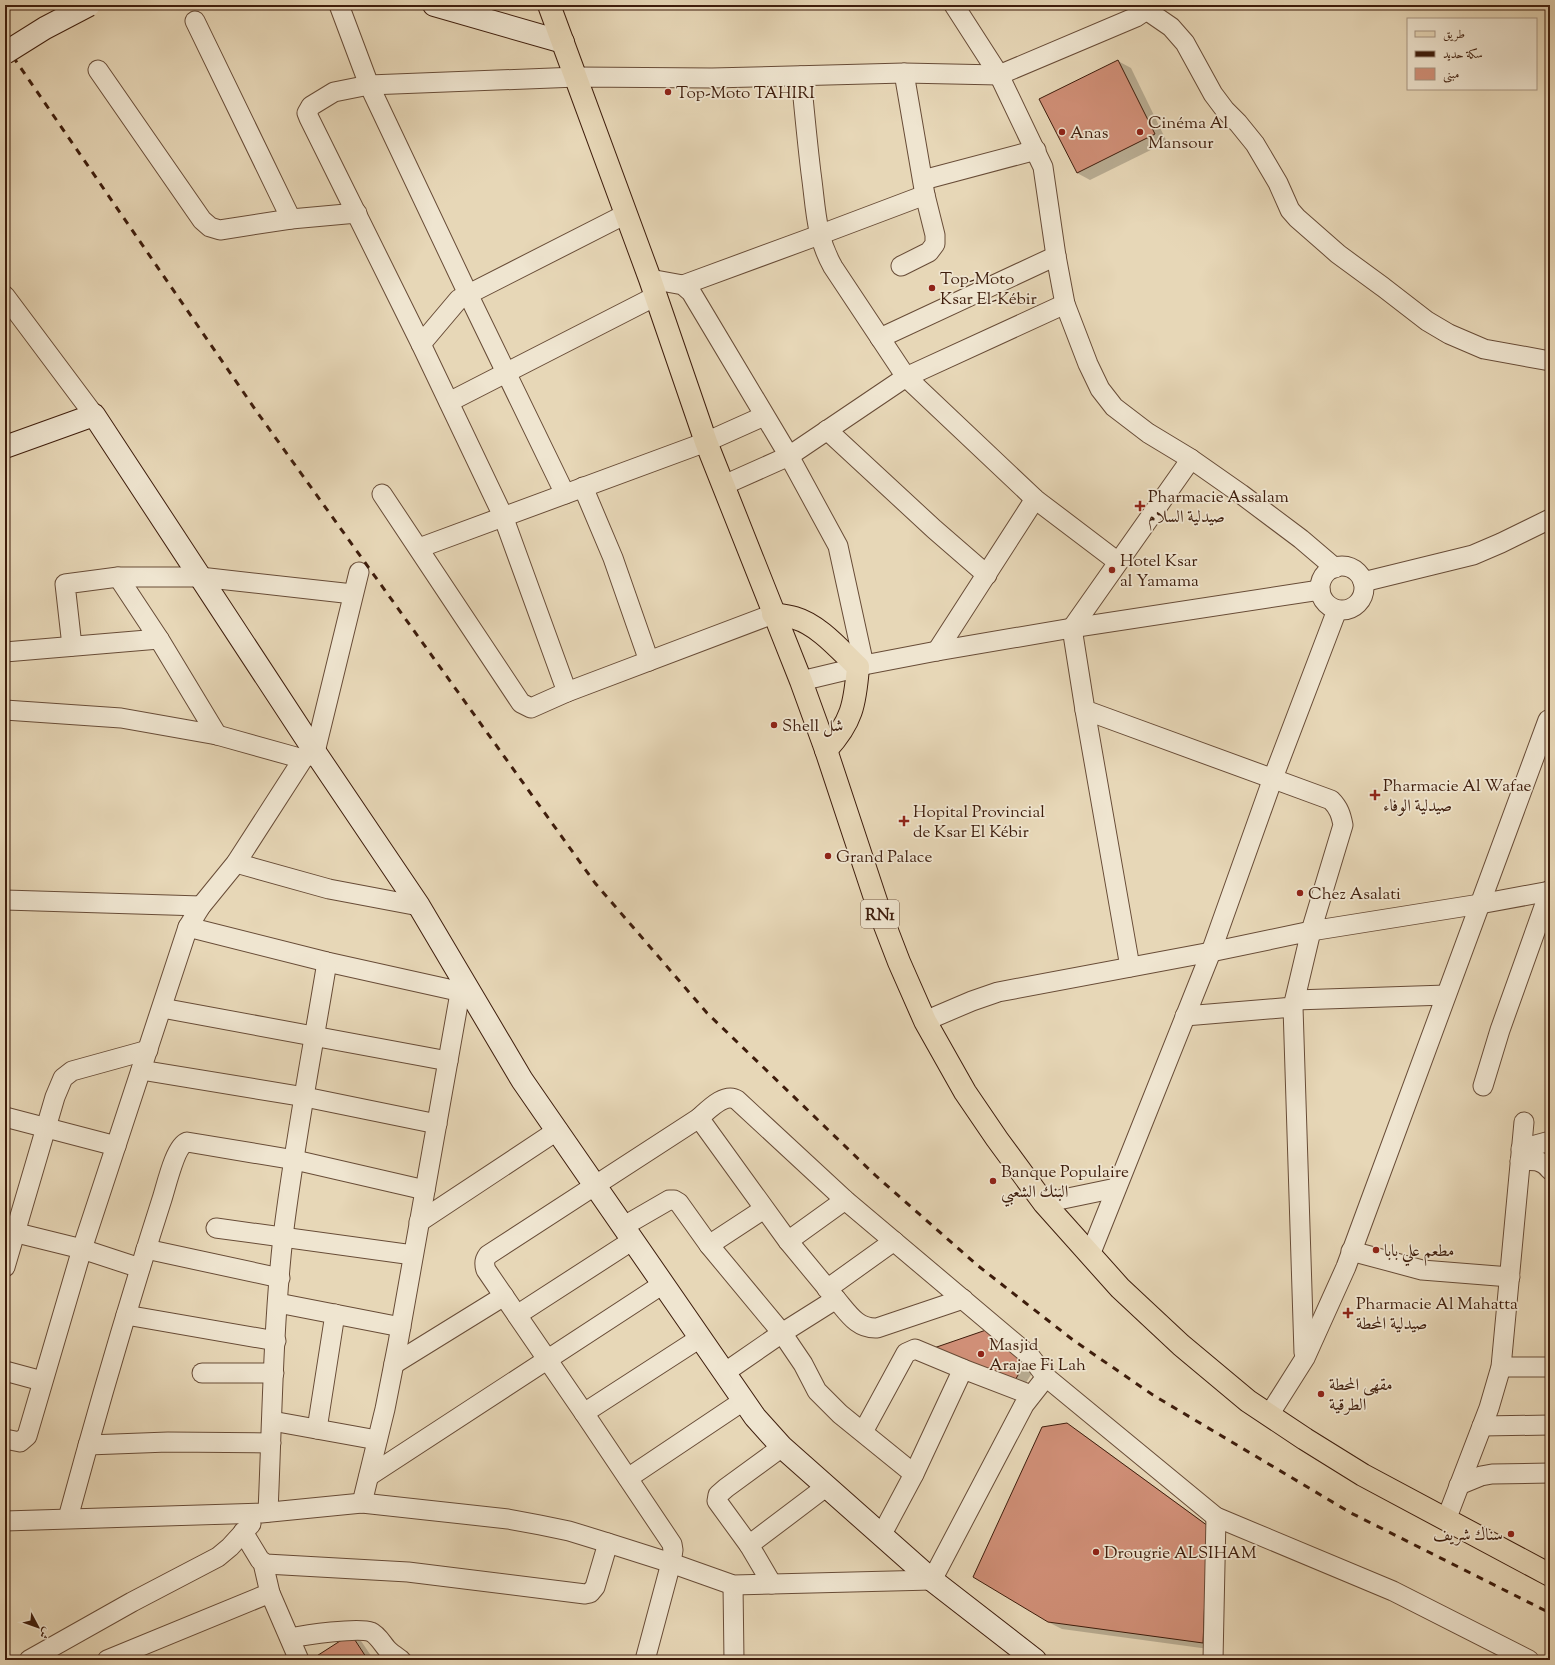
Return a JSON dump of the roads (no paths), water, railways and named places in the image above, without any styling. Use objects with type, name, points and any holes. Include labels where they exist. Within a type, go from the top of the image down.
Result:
[{"type":"main road","name":"RN1","points":[[549,5],[653,287],[706,442],[773,614],[801,681],[826,750],[879,910],[899,962],[925,1021],[965,1092],[1044,1203],[1120,1288],[1181,1345],[1248,1401],[1363,1475],[1550,1575]]},
{"type":"main road","points":[[773,614],[796,618],[816,629],[827,636],[861,666],[847,725],[826,750]]},
{"type":"street","points":[[5,53],[45,28],[89,5]]},
{"type":"street","points":[[339,5],[369,85],[565,494]]},
{"type":"street","points":[[434,5],[563,42]]},
{"type":"street","points":[[954,5],[999,75],[1043,167],[1056,256],[1065,304],[1088,364],[1100,389],[1114,407],[1148,433],[1191,459],[1242,494],[1295,534],[1335,568]]},
{"type":"street","points":[[567,692],[503,516],[357,212],[307,113],[311,106],[334,92],[369,85],[576,77],[712,78],[904,73],[999,75],[1136,17],[1144,6],[1171,27],[1185,43],[1213,94],[1255,144],[1278,183],[1290,210],[1338,254],[1427,321],[1448,334],[1484,349],[1550,361]]},
{"type":"street","points":[[196,21],[291,218]]},
{"type":"street","points":[[98,70],[202,220],[210,227],[220,230],[291,218],[357,212]]},
{"type":"street","points":[[901,266],[930,252],[935,244],[935,235],[924,187],[904,73]]},
{"type":"street","points":[[801,76],[806,135],[819,235],[825,253],[833,267],[906,377],[1035,500],[1118,562]]},
{"type":"street","points":[[449,402],[507,372],[653,287],[682,285],[819,235],[924,187],[1036,150]]},
{"type":"street","points":[[421,344],[458,299],[626,214]]},
{"type":"street","points":[[880,338],[1056,256]]},
{"type":"street","points":[[682,285],[691,292],[698,303],[789,456],[838,546],[861,666]]},
{"type":"street","points":[[5,296],[94,415],[200,577],[309,755],[419,906],[466,993],[522,1080],[755,1417],[782,1447],[882,1534],[932,1580],[1035,1660]]},
{"type":"street","points":[[724,485],[789,456],[906,377],[1065,304]]},
{"type":"street","points":[[5,446],[94,415]]},
{"type":"street","points":[[419,548],[706,442],[764,416]]},
{"type":"street","points":[[826,430],[934,530],[987,575]]},
{"type":"street","points":[[1130,967],[1072,628],[1191,459]]},
{"type":"street","points":[[583,487],[613,558],[649,661]]},
{"type":"street","points":[[382,494],[521,703],[531,708],[567,692],[773,614]]},
{"type":"street","points":[[937,651],[1035,500]]},
{"type":"street","points":[[1362,582],[1473,555],[1501,543],[1550,518]]},
{"type":"street","points":[[1343,566],[1352,569],[1358,574],[1362,582],[1362,596],[1358,603],[1352,608],[1337,610],[1329,606],[1322,599],[1320,590],[1323,576],[1328,571],[1335,568],[1343,566]]},
{"type":"street","points":[[5,1439],[20,1442],[28,1436],[42,1381],[82,1249],[188,927],[201,906],[236,863],[309,755],[358,572]]},
{"type":"street","points":[[118,577],[159,639],[217,735]]},
{"type":"street","points":[[72,646],[65,584],[118,577],[200,577],[353,594]]},
{"type":"street","points":[[801,681],[861,666],[937,651],[1072,628],[1320,590]]},
{"type":"street","points":[[1090,1255],[1211,952],[1273,778],[1337,610]]},
{"type":"street","points":[[5,652],[159,639]]},
{"type":"street","points":[[5,710],[120,718],[217,735],[309,755]]},
{"type":"street","points":[[1085,710],[1331,800],[1337,806],[1341,815],[1343,825],[1312,931],[1294,1003],[1305,1358]]},
{"type":"street","points":[[1268,1415],[1305,1358],[1346,1267],[1549,718]]},
{"type":"street","points":[[236,863],[329,889],[419,906]]},
{"type":"street","points":[[925,1021],[985,995],[1211,952],[1312,931],[1480,904],[1550,890]]},
{"type":"street","points":[[1482,1086],[1500,1030],[1550,890]]},
{"type":"street","points":[[5,900],[201,906]]},
{"type":"street","points":[[188,927],[327,962],[466,993]]},
{"type":"street","points":[[29,1660],[132,1602],[218,1557],[265,1513],[271,1443],[278,1303],[284,1237],[327,962]]},
{"type":"street","points":[[362,1503],[394,1364],[448,1061],[466,993]]},
{"type":"street","points":[[1185,1016],[1294,1003],[1446,995]]},
{"type":"street","points":[[162,1008],[448,1061]]},
{"type":"street","points":[[5,1267],[10,1231],[55,1097],[64,1078],[72,1071],[148,1050]]},
{"type":"street","points":[[141,1070],[305,1096],[436,1124]]},
{"type":"street","points":[[646,1660],[671,1563],[673,1550],[669,1538],[516,1315],[486,1270],[484,1264],[488,1255],[595,1184],[699,1118],[728,1097],[732,1097],[748,1109],[845,1200],[1030,1356],[1046,1377],[1216,1517],[1393,1591],[1528,1660]]},
{"type":"street","points":[[5,1117],[46,1126],[116,1146]]},
{"type":"street","points":[[699,1118],[788,1241],[854,1320],[861,1326],[877,1328],[963,1299]]},
{"type":"street","points":[[1446,1520],[1482,1426],[1501,1368],[1524,1122]]},
{"type":"street","points":[[419,1222],[558,1130]]},
{"type":"street","points":[[1521,1155],[1550,1141]]},
{"type":"street","points":[[68,1518],[140,1268],[172,1168],[179,1149],[183,1144],[187,1142],[295,1160],[425,1190]]},
{"type":"street","points":[[1521,1155],[1543,1163],[1550,1170]]},
{"type":"street","points":[[1044,1203],[1116,1188]]},
{"type":"street","points":[[516,1315],[628,1233],[669,1200],[674,1200],[682,1207],[710,1245],[782,1333],[803,1364],[817,1391],[863,1432],[914,1474]]},
{"type":"street","points":[[788,1241],[845,1200]]},
{"type":"street","points":[[710,1245],[764,1209]]},
{"type":"street","points":[[216,1228],[413,1255]]},
{"type":"street","points":[[10,1231],[82,1249],[140,1268]]},
{"type":"street","points":[[724,1373],[782,1333],[832,1294],[894,1241]]},
{"type":"street","points":[[146,1249],[280,1278]]},
{"type":"street","points":[[1351,1251],[1422,1270],[1510,1277]]},
{"type":"street","points":[[369,1476],[663,1284]]},
{"type":"street","points":[[394,1364],[504,1296]]},
{"type":"street","points":[[278,1303],[401,1326]]},
{"type":"street","points":[[317,1429],[335,1314]]},
{"type":"street","points":[[126,1315],[276,1341]]},
{"type":"street","points":[[584,1413],[700,1338]]},
{"type":"street","points":[[863,1432],[906,1353],[915,1349],[1030,1395]]},
{"type":"street","points":[[1501,1368],[1550,1367]]},
{"type":"street","points":[[882,1534],[914,1474],[963,1369]]},
{"type":"street","points":[[5,1371],[42,1381]]},
{"type":"street","points":[[202,1373],[274,1373]]},
{"type":"street","points":[[932,1580],[1030,1395],[1046,1377]]},
{"type":"street","points":[[628,1478],[743,1401]]},
{"type":"street","points":[[272,1421],[377,1440]]},
{"type":"street","points":[[1482,1426],[1550,1425]]},
{"type":"street","points":[[88,1445],[168,1442],[271,1443]]},
{"type":"street","points":[[772,1584],[750,1545],[720,1507],[717,1498],[726,1488],[782,1447]]},
{"type":"street","points":[[1459,1485],[1480,1476],[1492,1474],[1550,1473]]},
{"type":"street","points":[[750,1545],[827,1486]]},
{"type":"street","points":[[5,1521],[265,1513],[362,1503],[534,1524],[569,1531],[671,1563],[733,1585],[932,1580]]},
{"type":"street","points":[[1214,1660],[1216,1517]]},
{"type":"street","points":[[243,1532],[263,1563],[270,1593],[290,1638],[294,1659]]},
{"type":"street","points":[[263,1563],[408,1572],[585,1594],[590,1593],[595,1588],[608,1543]]},
{"type":"street","points":[[733,1585],[734,1660]]},
{"type":"street","points":[[107,1660],[270,1593]]},
{"type":"street","points":[[290,1638],[314,1634],[356,1631],[369,1632],[374,1634],[388,1650],[401,1660]]},
{"type":"railway","points":[[5,45],[257,412],[595,883],[707,1013],[875,1175],[977,1265],[1073,1340],[1153,1395],[1351,1513],[1550,1613]]},
{"type":"place","name":"Top-Moto TAHIRI","points":[[668,92]]},
{"type":"place","name":"Anas","points":[[1062,132]]},
{"type":"place","name":"Cinéma Al Mansour","points":[[1140,132]]},
{"type":"place","name":"Top-Moto Ksar El-Kébir","points":[[932,288]]},
{"type":"place","name":"Pharmacie Assalam صيدلية السلام","points":[[1140,506]]},
{"type":"place","name":"Hotel Ksar al Yamama","points":[[1112,570]]},
{"type":"place","name":"Shell شل","points":[[774,725]]},
{"type":"place","name":"Pharmacie Al Wafae صيدلية الوفاء","points":[[1375,795]]},
{"type":"place","name":"Hopital Provincial de Ksar El Kébir","points":[[904,821]]},
{"type":"place","name":"Grand Palace","points":[[828,856]]},
{"type":"place","name":"Chez Asalati","points":[[1300,893]]},
{"type":"place","name":"Banque Populaire البنك الشعبي","points":[[993,1181]]},
{"type":"place","name":"مطعم علي بابا","points":[[1376,1250]]},
{"type":"place","name":"Pharmacie Al Mahatta صيدلية المحطة","points":[[1348,1313]]},
{"type":"place","name":"Masjid Arajae Fi Lah","points":[[981,1354]]},
{"type":"place","name":"مقهى المحطة الطرقية","points":[[1321,1394]]},
{"type":"place","name":"سناك شريف","points":[[1511,1534]]},
{"type":"place","name":"Drougrie ALSIHAM","points":[[1096,1552]]}]
